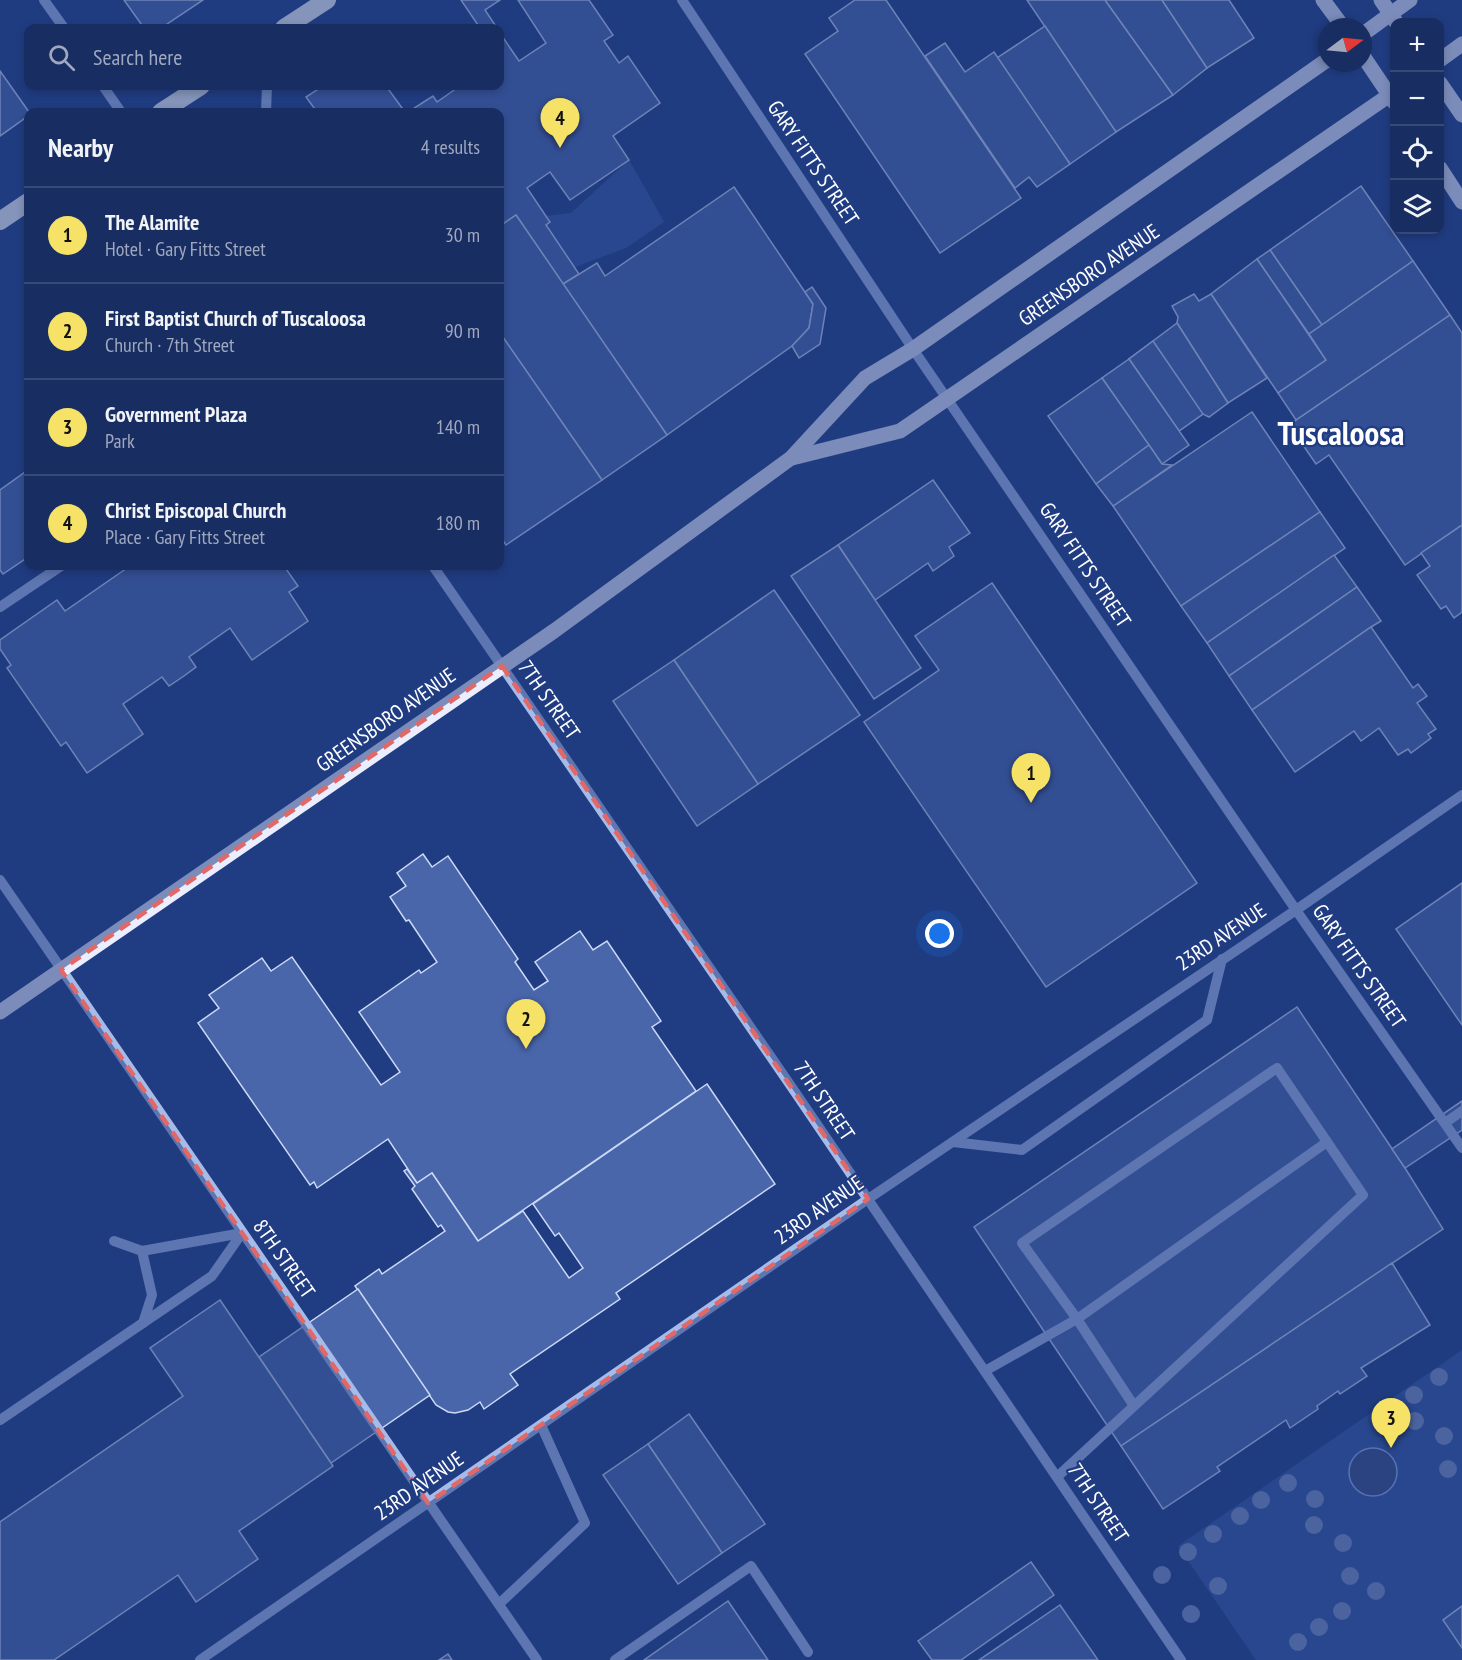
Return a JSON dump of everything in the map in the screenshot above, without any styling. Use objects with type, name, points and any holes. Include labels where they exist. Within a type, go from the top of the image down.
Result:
[{"type":"highway","points":[[290,24],[327,0]]},
{"type":"highway","points":[[168,108],[195,90]]},
{"type":"highway","points":[[0,221],[24,205]]},
{"type":"main road","points":[[1323,0],[1336,18]]},
{"type":"main road","points":[[1381,0],[1393,18],[1410,0]]},
{"type":"main road","points":[[1372,29],[1390,20]]},
{"type":"main road","points":[[1444,57],[1462,44]]},
{"type":"main road","name":"GREENSBORO AVENUE","points":[[0,1012],[554,631],[791,458],[865,378],[913,349],[1318,66]]},
{"type":"main road","points":[[1372,68],[1390,92]]},
{"type":"main road","points":[[1444,89],[1462,115]]},
{"type":"main road","name":"GREENSBORO AVENUE","points":[[791,458],[900,431],[1390,98]]},
{"type":"main road","points":[[1444,174],[1462,202]]},
{"type":"street","points":[[44,0],[61,24]]},
{"type":"street","name":"GARY FITTS STREET","points":[[682,0],[913,349],[1296,910],[1462,1148]]},
{"type":"street","points":[[300,24],[307,13]]},
{"type":"street","points":[[106,90],[118,108]]},
{"type":"street","points":[[266,108],[267,90]]},
{"type":"street","points":[[0,607],[55,570]]},
{"type":"street","name":"7TH STREET","points":[[436,570],[868,1199],[1181,1660]]},
{"type":"street","name":"23RD AVENUE","points":[[201,1660],[868,1199],[1462,795]]},
{"type":"street","name":"8TH STREET","points":[[0,880],[537,1660]]},
{"type":"street","points":[[953,1142],[1022,1150],[1207,1020],[1222,959]]},
{"type":"street","points":[[1057,1477],[1363,1196],[1277,1068],[1022,1243],[1077,1319],[1134,1406]]},
{"type":"street","points":[[1445,1123],[1462,1111]]},
{"type":"street","points":[[985,1371],[1077,1319],[1327,1142]]},
{"type":"street","points":[[114,1241],[142,1251],[242,1233]]},
{"type":"street","points":[[0,1420],[212,1276],[242,1233]]},
{"type":"street","points":[[142,1251],[152,1295],[143,1323]]},
{"type":"street","points":[[499,1604],[585,1523],[541,1425]]},
{"type":"street","points":[[615,1660],[751,1566],[808,1652]]},
{"type":"highlighted area","points":[[502,666],[868,1199],[428,1503],[61,970]]},
{"type":"shaded area","points":[[629,160],[664,222],[626,248],[575,267],[546,225],[550,222],[546,216],[571,213]]},
{"type":"shaded area","points":[[1462,1350],[1462,1660],[1256,1660],[1178,1546]]},
{"type":"shaded area","points":[[1373,1448],[1390,1455],[1397,1472],[1390,1489],[1373,1496],[1356,1489],[1349,1472],[1356,1455]]},
{"type":"building","points":[[124,0],[203,0],[167,24],[141,24]]},
{"type":"building","points":[[461,0],[500,0],[485,10],[494,24],[477,24]]},
{"type":"building","points":[[518,0],[589,0],[613,35],[604,41],[619,63],[628,56],[660,103],[613,136],[629,160],[570,200],[550,172],[527,188],[550,222],[546,225],[579,274],[563,284],[516,215],[504,223],[504,108],[414,108],[433,96],[437,102],[454,90],[504,90],[504,39],[519,61],[546,43]]},
{"type":"building","points":[[855,0],[886,0],[1021,198],[940,253],[805,54],[838,31],[829,18]]},
{"type":"building","points":[[1027,0],[1105,0],[1173,95],[1116,132]]},
{"type":"building","points":[[1105,0],[1162,0],[1207,68],[1173,95]]},
{"type":"building","points":[[1162,0],[1229,0],[1254,38],[1207,68]]},
{"type":"building","points":[[1045,26],[1116,132],[1070,164],[997,58]]},
{"type":"building","points":[[945,43],[965,72],[994,52],[1070,164],[1037,187],[1029,177],[1015,188],[925,56]]},
{"type":"building","points":[[0,71],[26,108],[24,108],[24,119],[0,136]]},
{"type":"building","points":[[317,90],[389,90],[402,108],[314,108],[306,97]]},
{"type":"building","points":[[1361,186],[1390,228],[1390,234],[1394,234],[1413,261],[1322,325],[1270,250]]},
{"type":"building","points":[[734,187],[813,304],[809,328],[792,346],[667,435],[563,284],[597,263],[605,276]]},
{"type":"building","points":[[516,215],[667,435],[602,480],[504,339],[504,223]]},
{"type":"building","points":[[1270,250],[1322,325],[1309,334],[1257,259]]},
{"type":"building","points":[[1257,259],[1326,360],[1278,393],[1211,294]]},
{"type":"building","points":[[1413,261],[1450,315],[1296,420],[1278,393],[1326,360],[1309,334]]},
{"type":"building","points":[[812,287],[826,308],[820,344],[799,358],[792,346],[809,328],[813,304],[805,292]]},
{"type":"building","points":[[1194,294],[1199,301],[1211,294],[1267,378],[1228,403],[1177,323],[1178,317],[1172,306]]},
{"type":"building","points":[[1450,315],[1462,333],[1462,525],[1405,565],[1329,455],[1316,464],[1289,425]]},
{"type":"building","points":[[1177,323],[1228,403],[1209,417],[1203,414],[1179,431],[1129,359]]},
{"type":"building","points":[[504,339],[602,480],[506,545],[504,542]]},
{"type":"building","points":[[1153,341],[1203,414],[1179,431],[1129,359]]},
{"type":"building","points":[[1129,359],[1189,445],[1162,464],[1102,378]]},
{"type":"building","points":[[1102,378],[1149,445],[1096,484],[1048,416]]},
{"type":"building","points":[[1252,412],[1320,512],[1181,606],[1113,506]]},
{"type":"building","points":[[1149,445],[1162,464],[1172,465],[1113,506],[1096,484]]},
{"type":"building","points":[[24,473],[24,560],[3,574],[0,570],[0,490]]},
{"type":"building","points":[[933,480],[970,533],[949,547],[954,556],[933,571],[928,563],[875,600],[838,545]]},
{"type":"building","points":[[1320,512],[1345,548],[1207,643],[1181,606]]},
{"type":"building","points":[[1462,525],[1462,612],[1454,618],[1446,606],[1441,609],[1417,575],[1430,566],[1421,553]]},
{"type":"building","points":[[838,545],[921,668],[874,699],[791,576]]},
{"type":"building","points":[[1334,555],[1357,587],[1229,676],[1207,643]]},
{"type":"building","points":[[124,570],[287,570],[298,586],[289,592],[308,621],[252,660],[230,628],[189,657],[196,667],[184,676],[169,686],[162,677],[123,704],[143,734],[87,773],[66,742],[61,746],[7,668],[11,665],[0,649],[0,640],[57,600],[65,611]]},
{"type":"building","points":[[992,583],[1197,883],[1046,987],[864,722],[939,670],[915,636]]},
{"type":"building","points":[[1357,587],[1381,621],[1252,710],[1229,676]]},
{"type":"building","points":[[774,590],[860,715],[758,784],[674,660]]},
{"type":"building","points":[[1371,627],[1413,688],[1418,684],[1427,696],[1417,703],[1436,729],[1428,734],[1431,738],[1411,753],[1408,749],[1398,755],[1379,728],[1361,741],[1354,731],[1295,772],[1252,710]]},
{"type":"building","points":[[674,660],[758,784],[697,826],[613,701]]},
{"type":"building","points":[[423,854],[432,867],[448,856],[518,959],[515,962],[534,990],[548,981],[535,962],[580,931],[593,950],[607,941],[661,1021],[652,1027],[696,1091],[478,1241],[432,1173],[417,1183],[388,1139],[317,1188],[314,1182],[310,1185],[198,1023],[219,1008],[209,995],[262,958],[271,971],[292,957],[381,1085],[400,1072],[359,1012],[419,970],[421,973],[437,962],[409,920],[406,921],[390,897],[406,886],[397,873]]},
{"type":"building","points":[[1462,883],[1462,1025],[1396,929]]},
{"type":"building","points":[[1297,1007],[1443,1229],[1121,1446],[974,1227]]},
{"type":"building","points":[[707,1084],[775,1184],[616,1293],[620,1299],[510,1374],[518,1385],[484,1409],[480,1402],[468,1410],[455,1413],[436,1405],[355,1286],[379,1269],[382,1274],[445,1231],[441,1225],[438,1227],[412,1189],[415,1186],[404,1171],[407,1169],[417,1183],[432,1173],[478,1241],[523,1211],[569,1278],[583,1268],[559,1233],[555,1236],[533,1204]]},
{"type":"building","points":[[1462,1101],[1462,1130],[1405,1168],[1392,1149]]},
{"type":"building","points":[[1392,1263],[1430,1325],[1361,1368],[1367,1376],[1340,1394],[1338,1391],[1317,1406],[1318,1409],[1290,1428],[1286,1420],[1217,1467],[1220,1471],[1163,1509],[1121,1446]]},
{"type":"building","points":[[358,1289],[430,1395],[331,1463],[259,1357]]},
{"type":"building","points":[[220,1300],[333,1466],[239,1531],[258,1559],[196,1602],[178,1575],[54,1660],[0,1660],[0,1522],[183,1396],[150,1348]]},
{"type":"building","points":[[689,1414],[765,1524],[722,1553],[648,1444]]},
{"type":"building","points":[[648,1444],[722,1553],[678,1584],[603,1475]]},
{"type":"building","points":[[1031,1562],[1054,1595],[961,1660],[932,1660],[918,1641]]},
{"type":"building","points":[[728,1601],[768,1660],[644,1660]]},
{"type":"building","points":[[1060,1605],[1098,1660],[979,1660]]},
{"type":"building","points":[[1462,1606],[1462,1648],[1443,1620]]},
{"type":"building","points":[[448,1654],[452,1660],[439,1660]]},
{"type":"place","name":"Christ Episcopal Church","points":[[560,148]]},
{"type":"place","name":"The Alamite","points":[[1031,803]]},
{"type":"place","name":"First Baptist Church of Tuscaloosa","points":[[526,1049]]},
{"type":"place","name":"Government Plaza","points":[[1391,1448]]},
{"type":"district","name":"Tuscaloosa","points":[[1341,433]]}]
